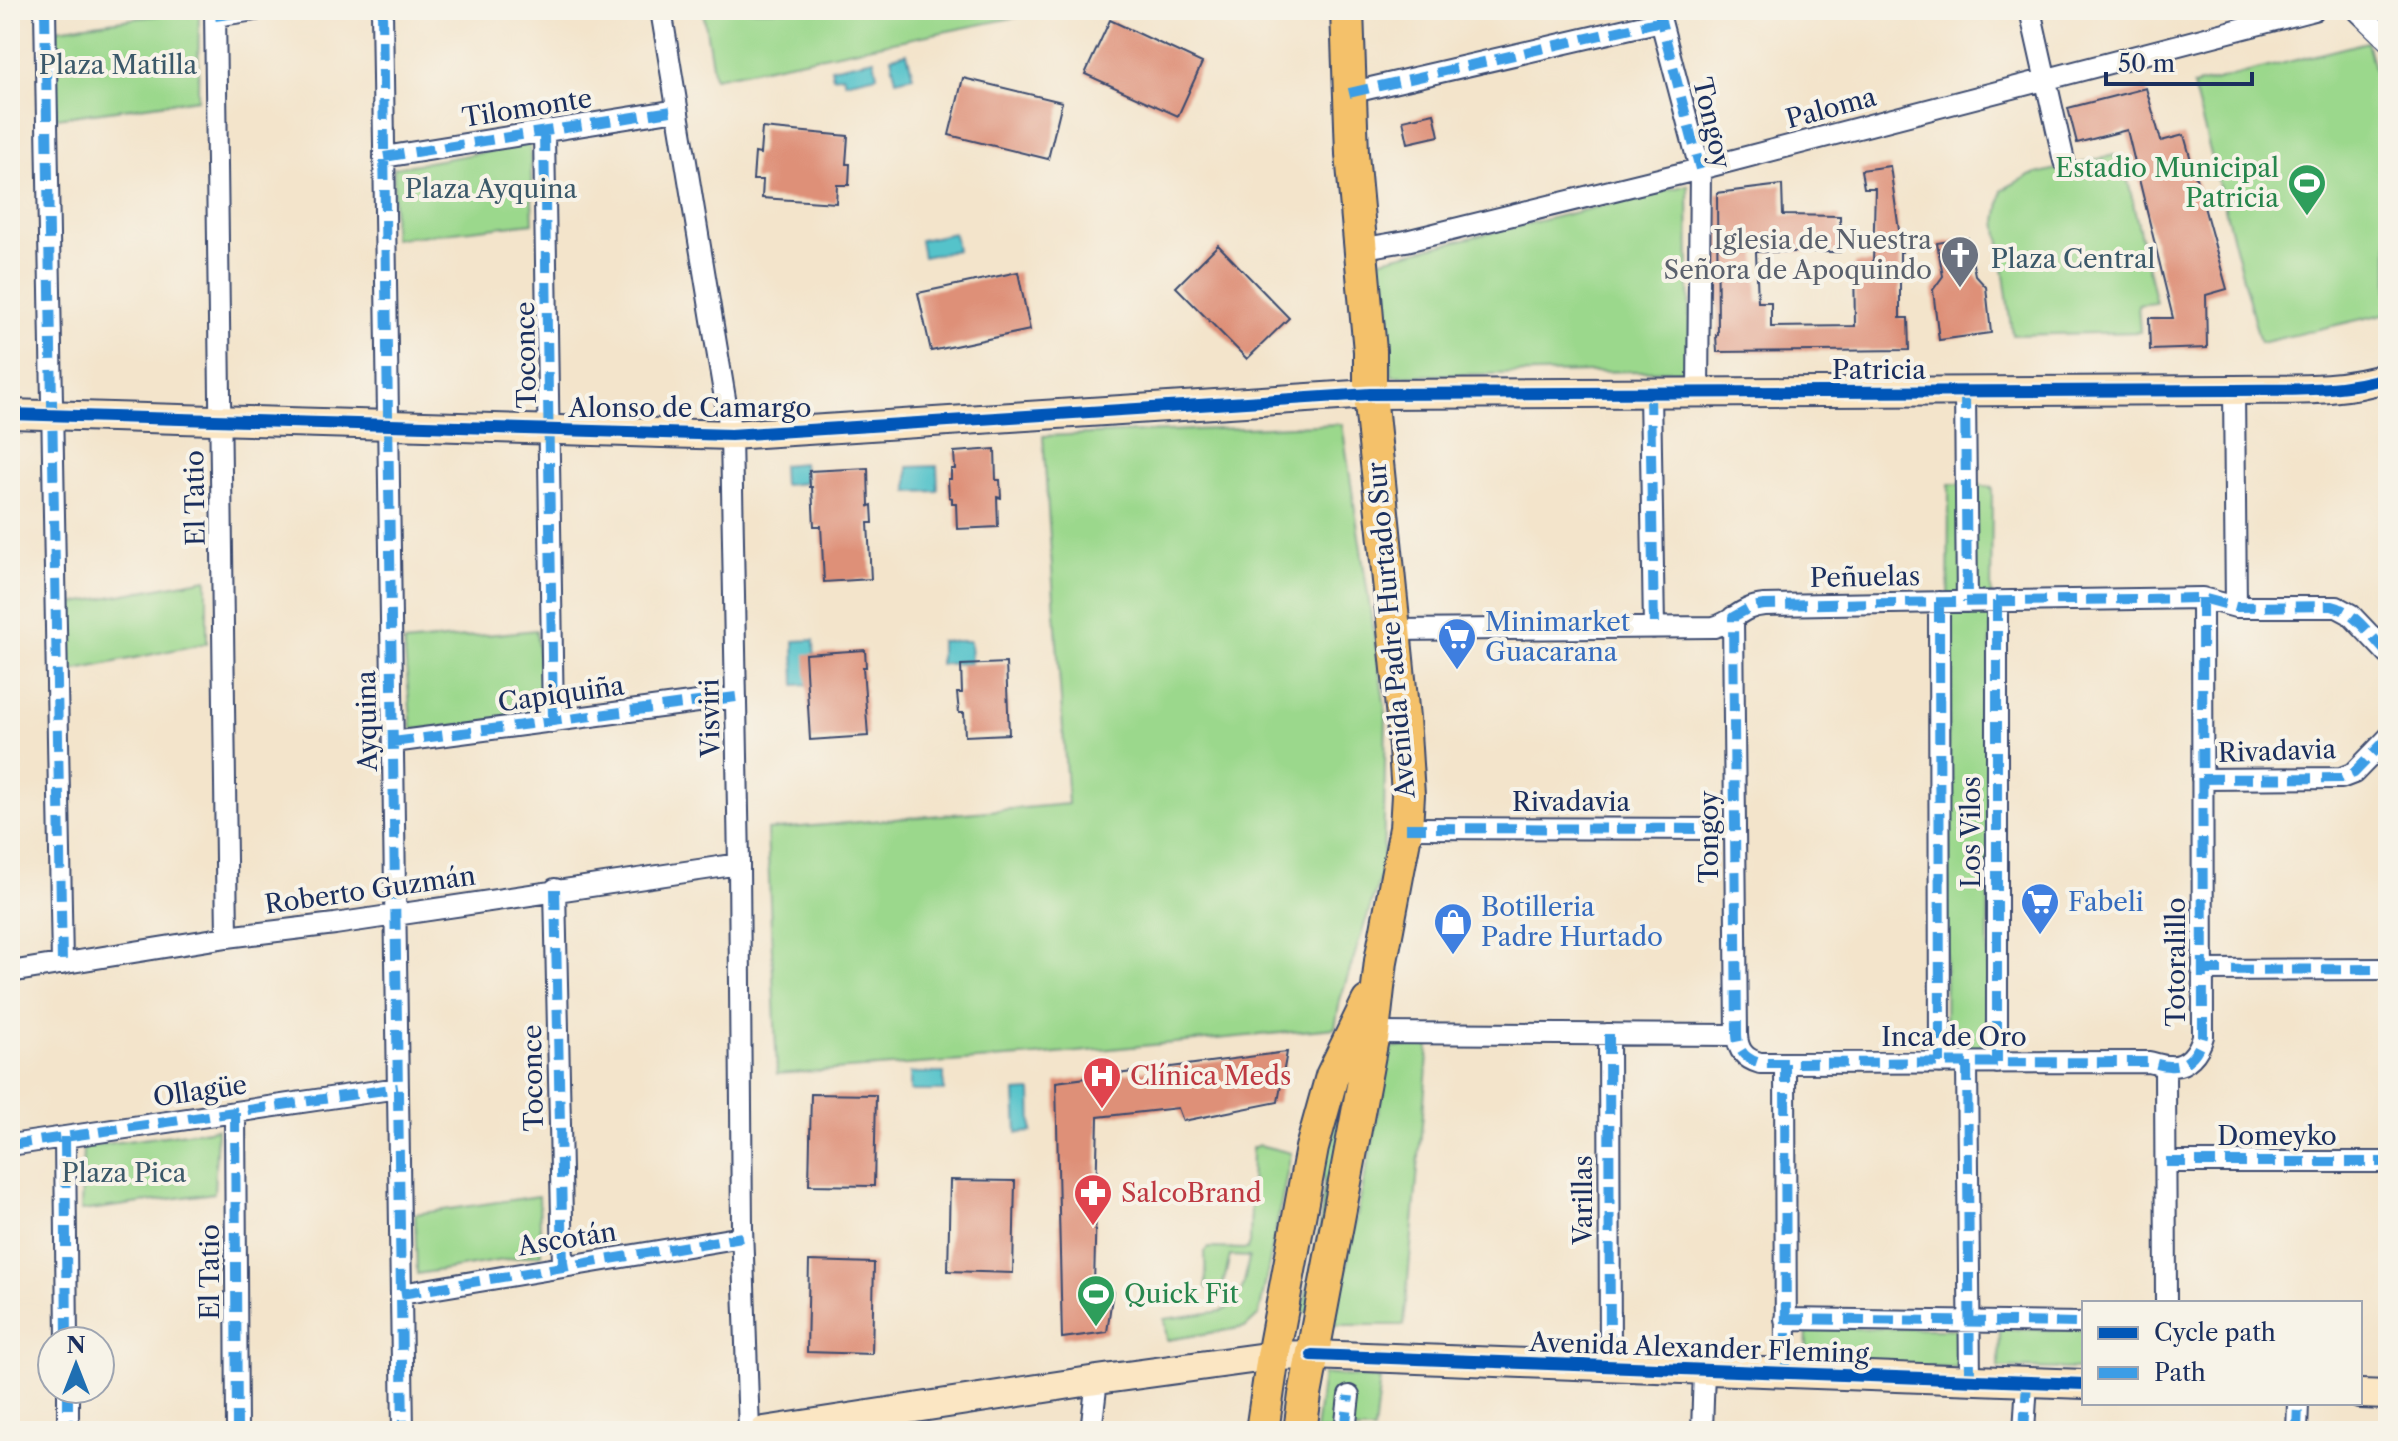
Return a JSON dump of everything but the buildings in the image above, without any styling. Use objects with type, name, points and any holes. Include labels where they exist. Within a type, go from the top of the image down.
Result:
[{"type":"main road","name":"Avenida Padre Hurtado Sur","points":[[1328,10],[1332,165],[1337,221],[1350,332],[1370,394]]},
{"type":"main road","name":"Avenida Padre Hurtado Sur","points":[[1300,1431],[1373,1033],[1381,961],[1406,828],[1407,764],[1370,394],[1370,351],[1359,249],[1349,93],[1347,10]]},
{"type":"main road","name":"Avenida Padre Hurtado Sur","points":[[1262,1431],[1273,1356],[1323,1104],[1332,1076],[1367,1003],[1381,961]]},
{"type":"street","points":[[45,10],[62,964]]},
{"type":"street","points":[[215,13],[255,10]]},
{"type":"street","name":"Ayquina","points":[[382,10],[403,1431]]},
{"type":"street","name":"Visviri","points":[[661,10],[731,435],[742,1237],[749,1431]]},
{"type":"street","points":[[2030,10],[2064,161]]},
{"type":"street","name":"Paloma","points":[[1359,249],[1406,241],[1700,169],[2314,10]]},
{"type":"street","points":[[2357,10],[2388,40]]},
{"type":"street","name":"El Tatio","points":[[215,13],[227,937]]},
{"type":"street","points":[[1349,93],[1660,15]]},
{"type":"street","name":"Tongoy","points":[[1660,15],[1700,169],[1698,392]]},
{"type":"street","name":"Tilomonte","points":[[384,157],[677,110]]},
{"type":"street","name":"Toconce","points":[[544,132],[553,722]]},
{"type":"street","name":"Patricia","points":[[1370,394],[2234,390],[2330,388],[2388,377]]},
{"type":"street","points":[[2234,390],[2236,607]]},
{"type":"street","points":[[1965,391],[1967,602]]},
{"type":"street","points":[[1650,393],[1654,628]]},
{"type":"street","name":"Alonso de Camargo","points":[[10,414],[731,435],[1370,394]]},
{"type":"street","name":"Peñuelas","points":[[1394,630],[1714,627],[1751,607],[1764,605],[2202,598],[2236,607],[2342,608],[2388,654]]},
{"type":"street","name":"Totoralillo","points":[[2165,1067],[2184,1063],[2201,1044],[2202,598]]},
{"type":"street","name":"Los Vilos","points":[[1997,601],[1997,1063]]},
{"type":"street","name":"Los Vilos","points":[[1939,602],[1940,1063]]},
{"type":"street","name":"Tongoy","points":[[1733,617],[1740,1045]]},
{"type":"street","name":"Capiquiña","points":[[393,742],[736,697]]},
{"type":"street","name":"Rivadavia","points":[[2202,779],[2341,778],[2354,773],[2388,738]]},
{"type":"street","name":"Rivadavia","points":[[1406,828],[1735,829]]},
{"type":"street","name":"Roberto Guzmán","points":[[10,972],[227,937],[739,864]]},
{"type":"street","name":"Toconce","points":[[555,889],[563,1266]]},
{"type":"street","points":[[2202,970],[2388,969]]},
{"type":"street","name":"Inca de Oro","points":[[1373,1033],[1609,1034],[1740,1045],[1760,1063],[2148,1062],[2165,1067]]},
{"type":"street","name":"Varillas","points":[[1609,1034],[1610,1366]]},
{"type":"street","points":[[1785,1063],[1786,1373]]},
{"type":"street","points":[[1967,1063],[1970,1380]]},
{"type":"street","points":[[2165,1067],[2166,1301]]},
{"type":"street","name":"Ollagüe","points":[[10,1145],[398,1088]]},
{"type":"street","name":"El Tatio","points":[[235,1112],[237,1431]]},
{"type":"street","points":[[65,1137],[67,1325]]},
{"type":"street","name":"Domeyko","points":[[2166,1162],[2388,1162]]},
{"type":"street","name":"Ascotán","points":[[401,1294],[742,1237]]},
{"type":"street","points":[[1785,1319],[2082,1323]]},
{"type":"street","name":"Avenida Alexander Fleming","points":[[764,1431],[894,1421],[1097,1380],[1273,1356],[2082,1384]]},
{"type":"street","points":[[1702,1431],[1704,1370]]},
{"type":"street","points":[[1091,1431],[1097,1380]]},
{"type":"street","points":[[2024,1431],[2027,1382]]},
{"type":"street","points":[[2362,1394],[2388,1395]]},
{"type":"street","points":[[1345,1431],[1349,1396]]},
{"type":"street","points":[[68,1405],[68,1431]]},
{"type":"street","points":[[2297,1431],[2298,1405]]},
{"type":"green space","name":"Plaza Matilla","points":[[199,10],[198,99],[56,118],[57,29]]},
{"type":"green space","points":[[703,10],[1052,10],[714,78]]},
{"type":"green space","name":"Estadio Municipal Patricia","points":[[2367,42],[2388,120],[2388,313],[2260,343],[2193,86]]},
{"type":"green space","name":"Plaza Ayquina","points":[[530,144],[533,223],[393,239],[394,168]]},
{"type":"green space","name":"Plaza Central","points":[[2114,155],[2125,168],[2156,303],[2138,305],[2140,332],[2012,335],[1997,221],[2002,190],[2028,176]]},
{"type":"green space","points":[[1688,185],[1690,370],[1392,376],[1378,260]]},
{"type":"green space","points":[[1342,424],[1386,714],[1383,868],[1340,1000],[1335,1028],[1035,1056],[777,1074],[767,830],[1068,804],[1043,436]]},
{"type":"green space","points":[[1949,484],[1976,484],[1992,488],[1987,1054],[1945,1057]]},
{"type":"green space","points":[[207,579],[207,643],[67,672],[65,605]]},
{"type":"green space","points":[[536,630],[545,717],[412,730],[404,643]]},
{"type":"green space","points":[[1358,1044],[1308,1313],[1302,1312],[1321,1222],[1322,1163]]},
{"type":"green space","points":[[1429,1045],[1404,1325],[1334,1325],[1392,1047]]},
{"type":"green space","name":"Plaza Pica","points":[[217,1129],[214,1193],[81,1211],[83,1147]]},
{"type":"green space","points":[[1259,1145],[1291,1153],[1259,1315],[1246,1327],[1167,1340],[1164,1319],[1222,1311],[1239,1296],[1249,1257],[1230,1256],[1223,1285],[1211,1290],[1206,1287],[1205,1251],[1209,1248],[1247,1249],[1250,1244],[1252,1148]]},
{"type":"green space","points":[[539,1196],[541,1254],[417,1274],[415,1214]]},
{"type":"green space","points":[[1807,1328],[1957,1329],[1957,1368],[1806,1366]]},
{"type":"green space","points":[[2000,1329],[2082,1330],[2082,1369],[1999,1368]]},
{"type":"green space","points":[[1323,1374],[1380,1379],[1374,1431],[1316,1431]]},
{"type":"water","points":[[907,53],[913,76],[896,80],[891,57]]},
{"type":"water","points":[[874,59],[877,75],[845,82],[843,75],[833,77],[831,68]]},
{"type":"water","points":[[954,233],[957,250],[923,257],[920,240]]},
{"type":"water","points":[[803,463],[805,483],[783,485],[782,465]]},
{"type":"water","points":[[937,466],[938,491],[908,492],[908,467]]},
{"type":"water","points":[[814,640],[815,684],[795,685],[794,641]]},
{"type":"water","points":[[940,641],[970,641],[971,663],[940,664]]},
{"type":"water","points":[[910,1073],[944,1073],[944,1091],[910,1091]]},
{"type":"water","points":[[1031,1091],[1032,1132],[1017,1133],[1015,1092]]},
{"type":"marked path","points":[[45,10],[62,964]]},
{"type":"marked path","points":[[215,16],[255,10]]},
{"type":"marked path","points":[[382,10],[403,1431]]},
{"type":"marked path","points":[[1658,10],[1700,169]]},
{"type":"marked path","points":[[1349,93],[1661,21]]},
{"type":"marked path","points":[[384,157],[677,110]]},
{"type":"marked path","points":[[544,132],[553,722]]},
{"type":"marked path","points":[[1965,391],[1967,602]]},
{"type":"marked path","points":[[1650,393],[1654,628]]},
{"type":"marked path","points":[[2202,598],[2203,1036],[2199,1048],[2187,1062],[2175,1066],[2148,1062],[1760,1063],[1743,1054],[1737,1035],[1733,617],[1751,607],[1764,605],[2202,598],[2236,607],[2332,606],[2356,619],[2388,654]]},
{"type":"marked path","points":[[1997,601],[1997,1063]]},
{"type":"marked path","points":[[1939,602],[1940,1063]]},
{"type":"marked path","points":[[393,742],[736,697]]},
{"type":"marked path","points":[[2202,779],[2341,778],[2354,773],[2388,738]]},
{"type":"marked path","points":[[1406,828],[1735,829]]},
{"type":"marked path","points":[[555,889],[563,1266]]},
{"type":"marked path","points":[[2202,970],[2388,969]]},
{"type":"marked path","points":[[1609,1034],[1610,1366]]},
{"type":"marked path","points":[[1785,1063],[1786,1373]]},
{"type":"marked path","points":[[1967,1063],[1970,1380]]},
{"type":"marked path","points":[[10,1145],[398,1088]]},
{"type":"marked path","points":[[235,1112],[237,1431]]},
{"type":"marked path","points":[[65,1137],[67,1325]]},
{"type":"marked path","points":[[2166,1162],[2388,1162]]},
{"type":"marked path","points":[[401,1294],[742,1237]]},
{"type":"marked path","points":[[1785,1319],[2082,1323]]},
{"type":"marked path","points":[[2024,1431],[2027,1382]]},
{"type":"marked path","points":[[1345,1431],[1349,1396]]},
{"type":"marked path","points":[[68,1405],[68,1431]]},
{"type":"marked path","points":[[2297,1431],[2298,1405]]},
{"type":"cycle path","points":[[10,414],[731,435],[1370,394],[2292,390],[2350,386],[2388,377]]},
{"type":"cycle path","points":[[1312,1355],[2082,1384]]},
{"type":"place","name":"Estadio Municipal Patricia","points":[[2307,217]]},
{"type":"place","name":"Iglesia de Nuestra Señora de Apoquindo","points":[[1960,289]]},
{"type":"place","name":"Minimarket Guacarana","points":[[1457,671]]},
{"type":"place","name":"Fabeli","points":[[2040,936]]},
{"type":"place","name":"Botilleria Padre Hurtado","points":[[1453,956]]},
{"type":"place","name":"Clínica Meds","points":[[1102,1110]]},
{"type":"place","name":"SalcoBrand","points":[[1093,1227]]},
{"type":"place","name":"Quick Fit","points":[[1096,1328]]}]
